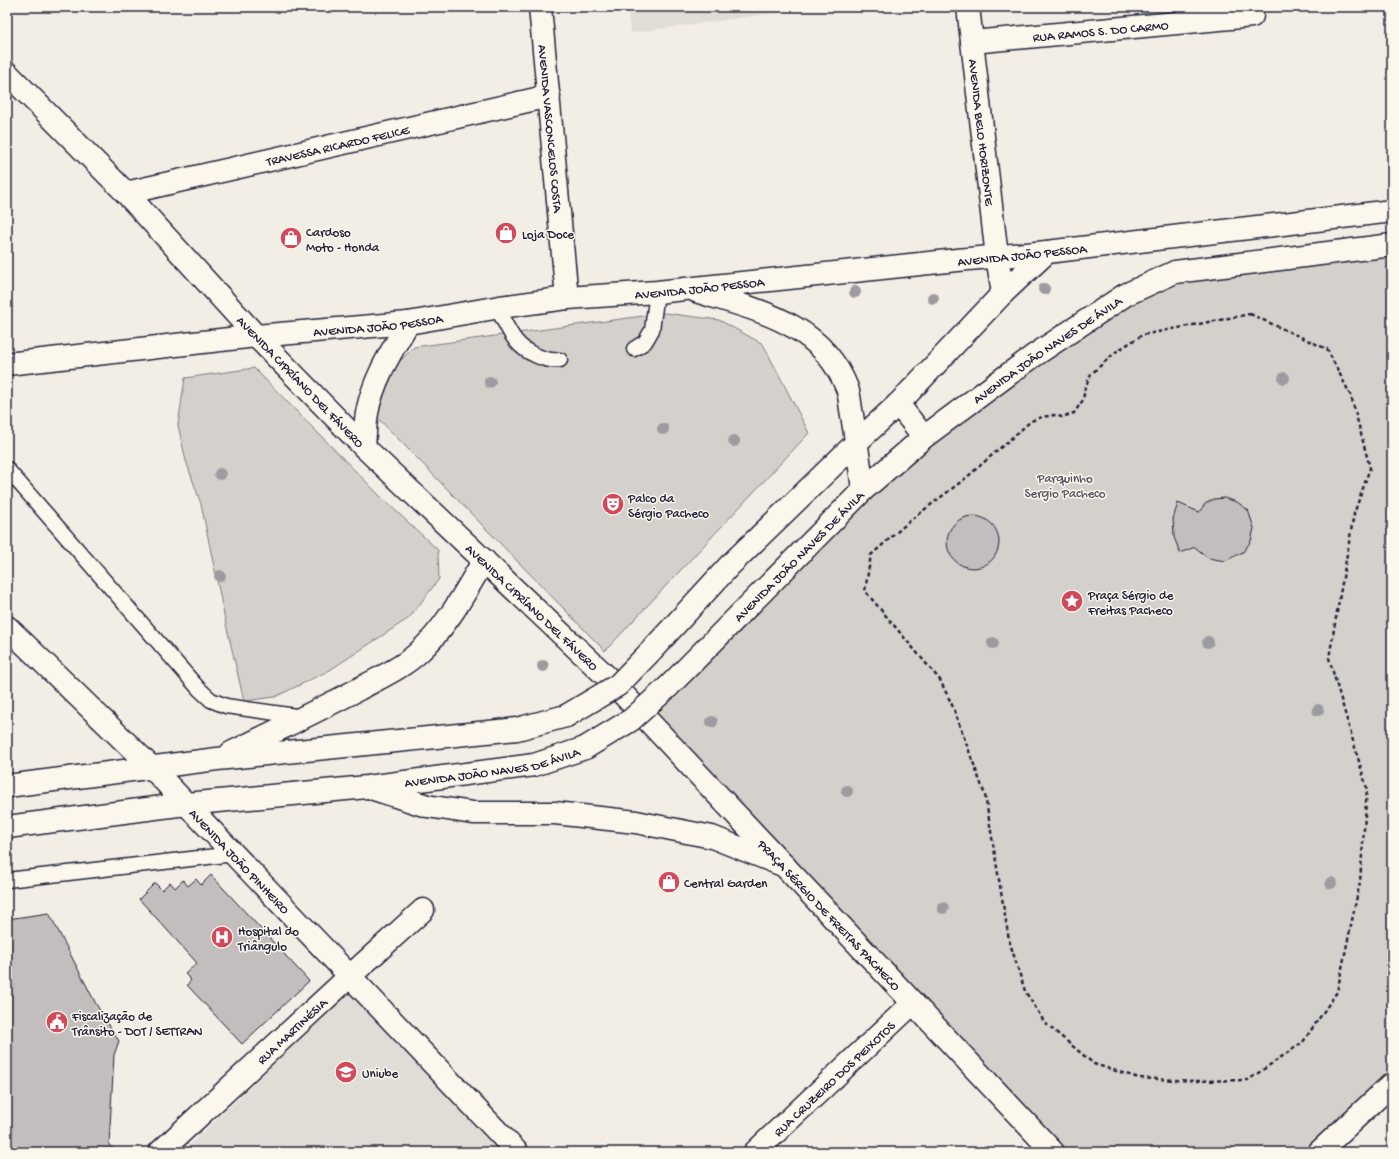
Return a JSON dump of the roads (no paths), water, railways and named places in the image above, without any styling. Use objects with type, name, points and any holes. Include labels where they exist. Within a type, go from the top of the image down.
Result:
[{"type":"street","name":"AVENIDA VASCONCELOS COSTA","points":[[540,7],[567,298]]},
{"type":"street","name":"AVENIDA BELO HORIZONTE","points":[[968,7],[997,257],[1003,293]]},
{"type":"street","name":"RUA RAMOS S. DO CARMO","points":[[972,42],[1252,16]]},
{"type":"street","name":"AVENIDA CIPRÍANO DEL FÁVERO","points":[[7,73],[126,193],[256,336],[364,447],[607,677]]},
{"type":"street","name":"TRAVESSA RICARDO FELICE","points":[[126,193],[549,96]]},
{"type":"street","name":"AVENIDA JOÃO PESSOA","points":[[7,364],[256,336],[408,323],[567,298],[657,292],[1047,252],[1392,211]]},
{"type":"street","name":"AVENIDA JOÃO NAVES DE ÁVILA","points":[[7,827],[186,804],[367,787],[534,765],[585,748],[631,720],[668,688],[863,490],[924,437],[1032,357],[1125,295],[1176,272],[1392,245]]},
{"type":"street","points":[[7,786],[217,759],[518,729],[566,716],[618,686],[730,565],[898,404],[1003,293],[1047,252]]},
{"type":"street","points":[[687,288],[766,313],[793,326],[814,340],[831,358],[847,388],[857,442],[863,490]]},
{"type":"street","points":[[364,447],[367,414],[377,380],[384,363],[408,323]]},
{"type":"street","points":[[898,404],[924,437]]},
{"type":"street","points":[[217,759],[306,717],[393,671],[418,653],[435,636],[454,609],[484,560]]},
{"type":"street","name":"AVENIDA JOÃO PINHEIRO","points":[[7,626],[152,768],[517,1152]]},
{"type":"street","name":"PRAÇA SÉRGIO DE FREITAS PACHECO","points":[[607,677],[1053,1152]]},
{"type":"street","points":[[367,787],[427,806],[473,813],[555,813],[636,822],[712,838],[785,866]]},
{"type":"street","name":"RUA MARTINÉSIA","points":[[160,1152],[423,910]]},
{"type":"street","name":"RUA CRUZEIRO DOS PEIXOTOS","points":[[755,1152],[914,1003]]},
{"type":"street","points":[[1318,1152],[1392,1084]]},
{"type":"lane","points":[[634,349],[645,342],[652,330],[657,292]]},
{"type":"lane","points":[[497,308],[514,340],[520,347],[544,359],[560,360]]},
{"type":"lane","points":[[7,469],[199,690],[211,700],[226,706],[306,717]]},
{"type":"lane","points":[[7,880],[234,854]]},
{"type":"place","name":"Loja Doce","points":[[506,233]]},
{"type":"place","name":"Cardoso Moto - Honda","points":[[291,238]]},
{"type":"place","name":"Palco da Sérgio Pacheco","points":[[613,504]]},
{"type":"place","name":"Praça Sérgio de Freitas Pacheco","points":[[1072,601]]},
{"type":"place","name":"Central Garden","points":[[669,882]]},
{"type":"place","name":"Hospital do Triângulo","points":[[222,937]]},
{"type":"place","name":"Fiscalização de Trânsito - DOT / SETTRAN","points":[[57,1022]]},
{"type":"place","name":"Uniube","points":[[346,1072]]},
{"type":"park label","name":"Parquinho Sergio Pacheco","points":[[1065,484]]}]
